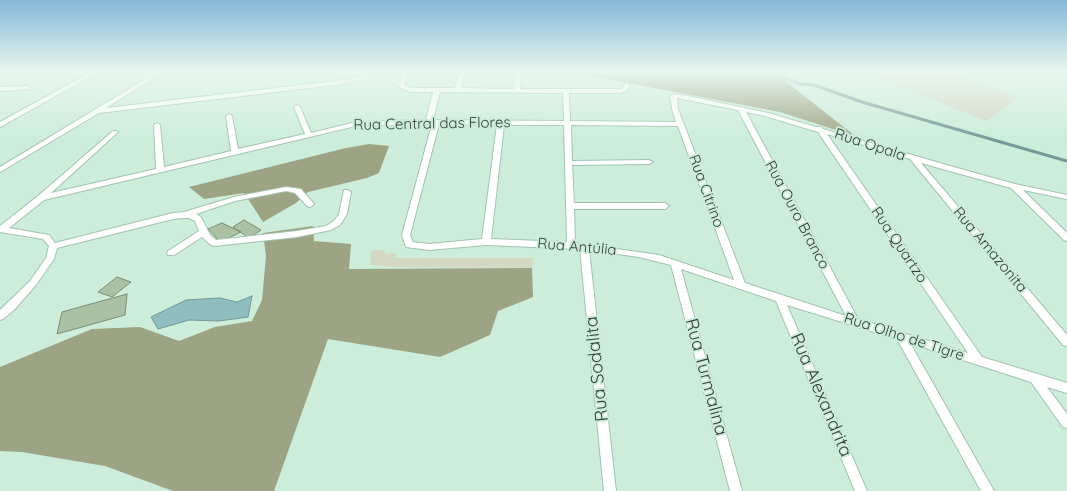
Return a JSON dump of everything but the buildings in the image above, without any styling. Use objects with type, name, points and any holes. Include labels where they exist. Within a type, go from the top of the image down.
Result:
[{"type":"street","points":[[0,125],[54,95]]},
{"type":"street","points":[[0,170],[125,95]]},
{"type":"street","points":[[99,111],[234,95]]},
{"type":"street","points":[[432,122],[436,95]]},
{"type":"street","points":[[566,95],[571,244]]},
{"type":"street","name":"Rua Opala","points":[[673,96],[741,109],[819,128],[913,158],[1014,186],[1067,197]]},
{"type":"street","name":"Rua Citrino","points":[[673,96],[675,110],[741,286]]},
{"type":"street","points":[[297,107],[308,134]]},
{"type":"street","name":"Rua Ouro Branco","points":[[741,109],[854,321]]},
{"type":"street","points":[[229,116],[235,152]]},
{"type":"street","name":"Rua Antúlia","points":[[432,122],[406,235],[409,245],[429,247],[486,242],[571,244],[639,254],[675,263],[741,286]]},
{"type":"street","points":[[486,242],[501,122]]},
{"type":"street","name":"Rua Central das Flores","points":[[41,198],[356,124],[501,122],[681,124]]},
{"type":"street","points":[[157,125],[160,169]]},
{"type":"street","name":"Rua Quartzo","points":[[819,128],[979,361]]},
{"type":"street","points":[[1,229],[41,198],[115,132]]},
{"type":"street","name":"Rua Amazonita","points":[[913,158],[1067,342]]},
{"type":"street","points":[[569,163],[649,162]]},
{"type":"street","points":[[1014,186],[1067,238]]},
{"type":"street","points":[[184,215],[234,199],[286,189],[298,191],[310,204]]},
{"type":"street","points":[[53,246],[173,216],[184,215],[195,216],[206,237],[214,243],[297,234],[328,228],[338,223],[343,214],[347,192]]},
{"type":"street","points":[[570,206],[665,206]]},
{"type":"street","points":[[1,229],[46,237],[53,246]]},
{"type":"street","points":[[171,252],[204,231]]},
{"type":"street","points":[[0,316],[11,307],[32,283],[50,259],[53,246]]},
{"type":"street","name":"Rua Sodalita","points":[[584,246],[610,491]]},
{"type":"street","name":"Rua Turmalina","points":[[675,263],[736,491]]},
{"type":"street","name":"Rua Olho de Tigre","points":[[741,286],[1067,388]]},
{"type":"street","name":"Rua Alexandrita","points":[[780,299],[861,491]]},
{"type":"street","points":[[900,336],[988,491]]},
{"type":"street","points":[[1035,378],[1067,423]]},
{"type":"green space","points":[[690,95],[803,95],[855,136],[780,112]]},
{"type":"green space","points":[[920,95],[1013,95],[1019,97],[987,121]]},
{"type":"green space","points":[[369,144],[389,146],[379,173],[367,178],[308,192],[296,203],[263,222],[244,193],[204,199],[189,187],[346,148]]},
{"type":"green space","points":[[313,226],[314,241],[351,244],[349,269],[532,268],[533,297],[498,311],[490,335],[440,357],[328,339],[274,491],[173,491],[105,466],[22,452],[0,451],[0,367],[92,329],[140,327],[179,341],[215,327],[252,321],[262,300],[266,256],[263,233]]},
{"type":"green space","points":[[384,250],[385,254],[396,253],[395,258],[533,258],[532,268],[393,267],[370,265],[371,251]]},
{"type":"water","points":[[252,296],[248,317],[219,321],[189,320],[158,329],[151,317],[186,300],[220,298],[237,302]]},
{"type":"waterway","points":[[842,95],[1067,161]]}]
